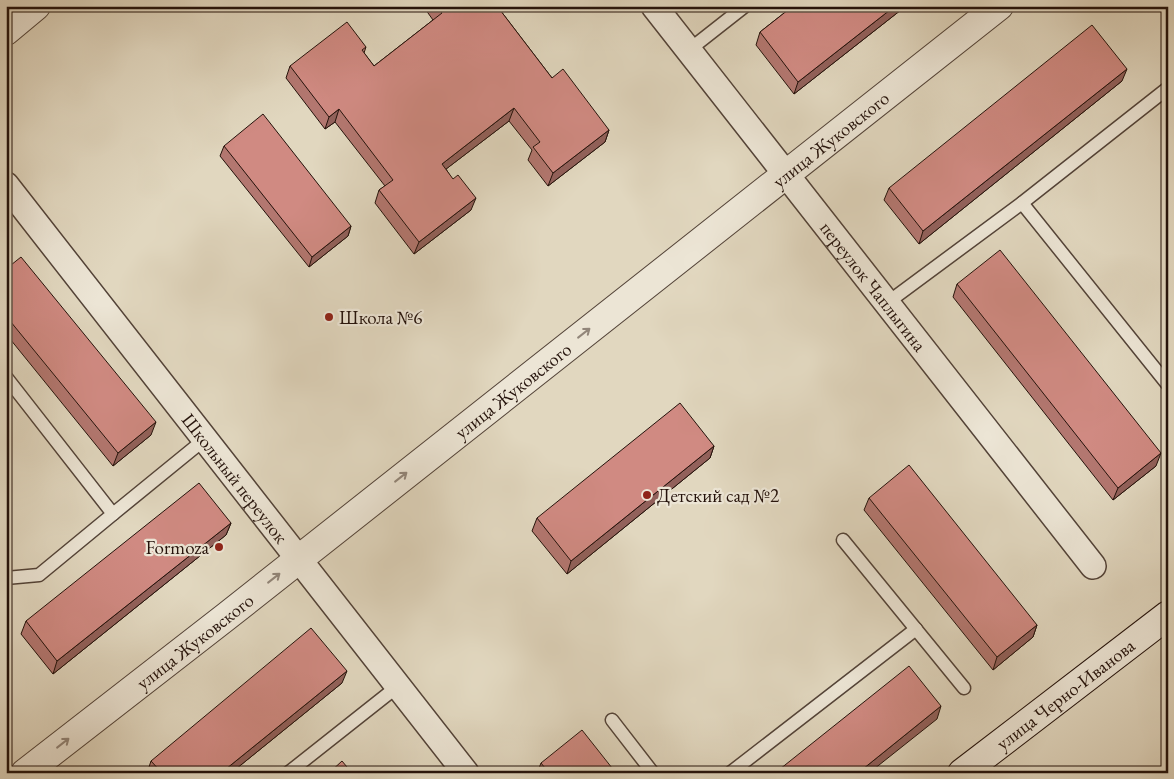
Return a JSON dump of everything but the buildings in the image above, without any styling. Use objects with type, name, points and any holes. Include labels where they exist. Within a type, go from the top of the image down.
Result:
[{"type":"street","points":[[6,31],[36,6]]},
{"type":"street","name":"переулок Чаплыгина","points":[[654,6],[1093,566]]},
{"type":"street","name":"улица Жуковского","points":[[25,773],[999,6]]},
{"type":"street","name":"Школьный переулок","points":[[6,185],[466,773]]},
{"type":"street","name":"улица Черно-Иванова","points":[[962,773],[1168,615]]},
{"type":"lane","points":[[689,50],[745,6]]},
{"type":"lane","points":[[887,303],[1022,203],[1168,88]]},
{"type":"lane","points":[[1022,203],[1168,386]]},
{"type":"lane","points":[[6,377],[114,514]]},
{"type":"lane","points":[[6,578],[39,575],[205,439]]},
{"type":"lane","points":[[843,540],[964,688]]},
{"type":"lane","points":[[730,773],[916,629]]},
{"type":"lane","points":[[288,773],[398,686]]},
{"type":"lane","points":[[612,720],[653,773]]},
{"type":"place","name":"Школа №6","points":[[329,317]]},
{"type":"place","name":"Детский сад №2","points":[[647,495]]},
{"type":"place","name":"Formoza","points":[[219,547]]}]
